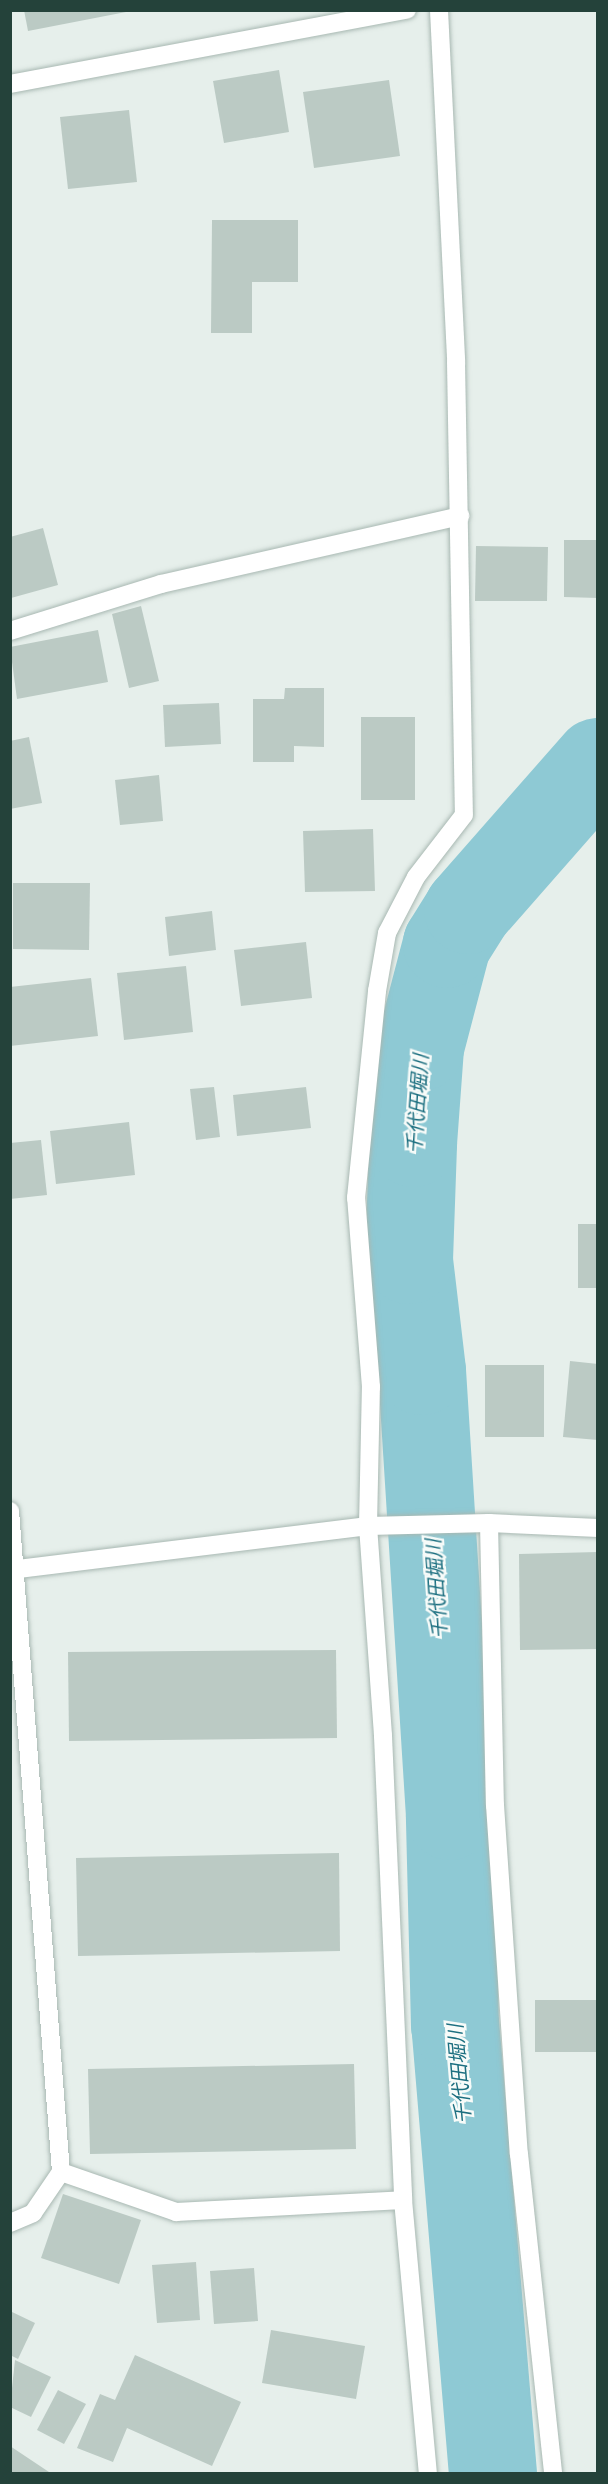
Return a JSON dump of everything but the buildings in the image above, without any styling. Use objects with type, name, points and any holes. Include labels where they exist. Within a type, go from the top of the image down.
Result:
[{"type":"street","points":[[10,84],[407,10]]},
{"type":"street","points":[[428,2474],[403,2200],[383,1736],[368,1526],[371,1387],[356,1198],[377,991],[387,933],[416,877],[464,815],[460,516],[439,10]]},
{"type":"street","points":[[10,631],[161,584],[460,516]]},
{"type":"street","points":[[10,1511],[61,2172],[33,2213],[10,2223]]},
{"type":"street","points":[[489,1522],[495,1805],[519,2154],[553,2474]]},
{"type":"street","points":[[15,1570],[368,1526],[489,1522],[597,1528]]},
{"type":"street","points":[[61,2172],[177,2212],[403,2200]]},
{"type":"waterway","name":"千代田堀川","points":[[493,2474],[455,2026],[450,1816],[422,1371],[409,1260],[413,1143],[420,1047],[447,944],[468,910],[598,762]]}]
